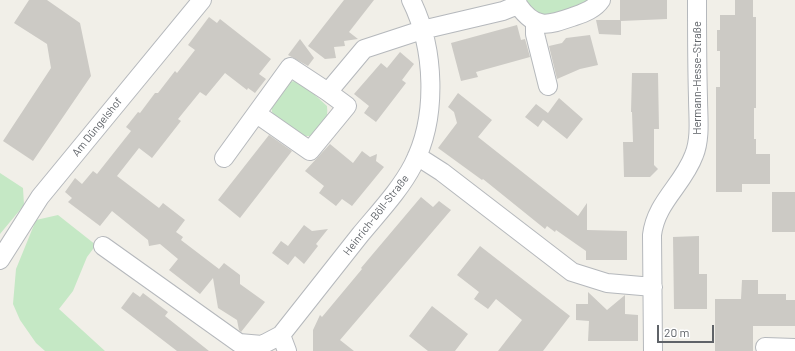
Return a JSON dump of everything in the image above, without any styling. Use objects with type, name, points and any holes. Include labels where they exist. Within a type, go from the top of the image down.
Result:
[{"type":"street","name":"Am Düngelshof","points":[[0,260],[40,197],[202,0]]},
{"type":"street","name":"Heinrich-Böll-Straße","points":[[103,246],[239,343],[262,345],[284,343],[399,187],[417,156],[429,111],[428,56],[422,30],[411,0]]},
{"type":"street","points":[[328,92],[364,48],[422,30],[503,11],[518,2],[526,16],[535,21],[551,25],[586,12],[598,4],[601,0]]},
{"type":"street","name":"Hermann-Hesse-Straße","points":[[653,351],[652,287],[654,221],[659,210],[686,171],[694,154],[697,140],[696,0]]},
{"type":"street","points":[[535,21],[534,34],[548,86]]},
{"type":"street","points":[[224,158],[290,67],[347,106],[310,151],[257,114]]},
{"type":"street","points":[[417,156],[442,172],[572,272],[607,283],[652,287]]},
{"type":"street","points":[[765,347],[795,348]]},
{"type":"green space","points":[[524,0],[592,0],[555,16],[531,12]]},
{"type":"green space","points":[[296,81],[304,85],[327,106],[326,119],[322,126],[312,136],[303,136],[277,119],[272,112],[271,103],[287,82]]},
{"type":"green space","points":[[0,173],[23,188],[24,205],[0,234]]},
{"type":"green space","points":[[58,215],[96,245],[87,257],[73,291],[59,309],[105,351],[45,351],[36,343],[20,320],[13,304],[16,269],[36,220]]},
{"type":"building","points":[[29,0],[47,0],[80,23],[91,76],[33,161],[3,141],[51,68],[47,44],[14,23]]},
{"type":"building","points":[[344,0],[374,0],[349,32],[358,39],[344,41],[345,46],[334,47],[336,58],[325,59],[308,46]]},
{"type":"building","points":[[620,0],[667,0],[667,19],[621,21],[621,35],[599,34],[596,20],[620,20]]},
{"type":"building","points":[[735,0],[753,0],[753,17],[756,17],[756,108],[754,108],[754,139],[756,139],[756,154],[770,154],[770,184],[742,184],[742,192],[716,192],[716,87],[720,87],[720,51],[717,51],[717,30],[720,30],[720,15],[735,15]]},
{"type":"building","points":[[209,17],[217,23],[220,19],[271,59],[259,74],[266,79],[255,93],[248,88],[247,90],[225,73],[206,96],[200,92],[178,119],[181,121],[152,158],[139,148],[117,176],[159,208],[163,203],[185,220],[176,232],[183,237],[181,240],[219,269],[224,263],[240,275],[240,284],[265,302],[241,332],[239,330],[237,320],[218,308],[213,278],[200,294],[169,270],[178,259],[160,244],[149,246],[148,240],[112,211],[100,226],[68,202],[72,198],[65,192],[75,178],[82,184],[93,171],[97,174],[131,131],[126,127],[138,112],[140,113],[155,93],[158,93],[175,71],[177,73],[195,50],[188,45]]},
{"type":"building","points":[[517,25],[521,40],[525,39],[530,57],[476,72],[478,77],[461,81],[451,43]]},
{"type":"building","points":[[590,35],[598,65],[580,69],[557,79],[549,46],[562,43],[566,38]]},
{"type":"building","points":[[300,39],[314,58],[308,66],[288,55]]},
{"type":"building","points":[[400,52],[414,64],[402,80],[406,83],[376,122],[364,113],[369,106],[354,94],[381,63],[387,68]]},
{"type":"building","points":[[632,73],[658,73],[659,129],[654,129],[654,165],[658,169],[650,177],[624,177],[623,142],[633,142],[631,112]]},
{"type":"building","points":[[458,93],[492,120],[478,137],[578,216],[587,203],[587,230],[627,231],[627,260],[586,260],[586,251],[556,230],[555,232],[547,226],[545,229],[483,179],[482,180],[438,148],[457,123],[454,112],[448,107]]},
{"type":"building","points":[[559,98],[583,119],[567,139],[543,120],[538,127],[525,117],[536,104],[548,113]]},
{"type":"building","points":[[269,135],[292,151],[240,218],[218,200]]},
{"type":"building","points":[[330,144],[353,163],[362,151],[370,157],[377,154],[376,161],[384,167],[352,206],[342,199],[336,206],[319,193],[324,186],[305,171]]},
{"type":"building","points":[[772,192],[795,192],[795,232],[772,232]]},
{"type":"building","points":[[421,197],[433,207],[439,201],[451,210],[340,340],[354,351],[313,351],[313,330],[320,315],[322,317]]},
{"type":"building","points":[[304,225],[312,231],[328,229],[316,244],[318,246],[304,264],[295,256],[288,265],[272,253],[281,241],[288,246]]},
{"type":"building","points":[[699,236],[699,274],[707,274],[707,309],[674,309],[673,237]]},
{"type":"building","points":[[480,246],[570,316],[543,351],[498,351],[522,320],[496,299],[488,309],[474,299],[479,292],[457,275]]},
{"type":"building","points":[[742,280],[758,280],[758,294],[786,294],[786,300],[795,300],[795,326],[753,326],[753,351],[715,351],[715,299],[741,299]]},
{"type":"building","points":[[133,292],[140,297],[143,293],[168,312],[165,316],[209,351],[177,351],[121,308]]},
{"type":"building","points":[[588,292],[607,310],[625,295],[625,314],[638,315],[638,341],[588,341],[589,321],[576,320],[576,304],[588,304]]},
{"type":"building","points":[[432,306],[468,334],[455,351],[428,351],[409,336]]}]
